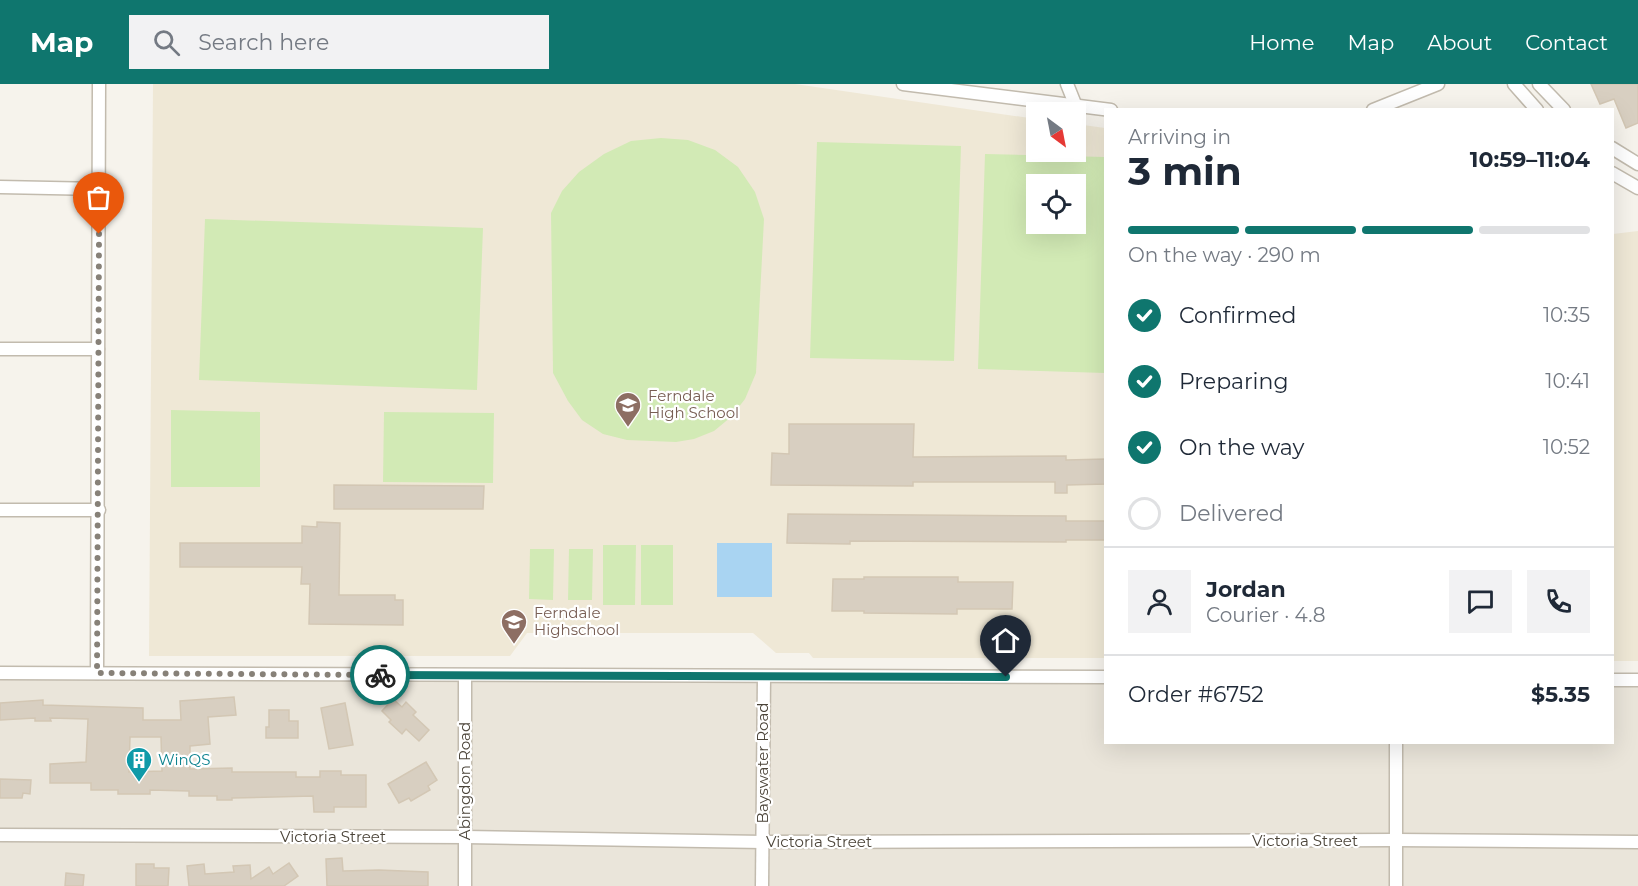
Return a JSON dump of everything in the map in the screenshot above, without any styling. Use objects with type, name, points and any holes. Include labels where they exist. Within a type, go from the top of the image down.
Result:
[{"type":"street","points":[[97,673],[99,84]]},
{"type":"street","points":[[903,84],[1058,102]]},
{"type":"street","points":[[1067,84],[1074,102]]},
{"type":"street","points":[[1378,108],[1438,84]]},
{"type":"street","points":[[1514,84],[1535,108]]},
{"type":"street","points":[[1539,84],[1562,108]]},
{"type":"street","points":[[1086,106],[1104,109]]},
{"type":"street","points":[[1614,149],[1638,164]]},
{"type":"street","points":[[1614,174],[1638,188]]},
{"type":"street","points":[[0,187],[100,189]]},
{"type":"street","points":[[0,350],[98,349]]},
{"type":"street","points":[[0,510],[99,510]]},
{"type":"street","points":[[0,673],[1104,677]]},
{"type":"street","name":"Abingdon Road","points":[[465,676],[465,886]]},
{"type":"street","name":"Bayswater Road","points":[[762,886],[764,677]]},
{"type":"street","points":[[1614,680],[1638,680]]},
{"type":"street","points":[[1396,744],[1396,886]]},
{"type":"street","name":"Victoria Street","points":[[0,835],[466,837],[763,842],[1396,840],[1638,842]]},
{"type":"shaded area","name":"Ferndale High School","points":[[153,84],[795,84],[1026,118],[1026,162],[1086,162],[1086,125],[1104,128],[1104,658],[813,658],[809,653],[776,653],[753,633],[527,633],[510,656],[149,656]]},
{"type":"shaded area","points":[[1638,231],[1638,661],[1614,661],[1614,234]]},
{"type":"shaded area","points":[[0,668],[1104,677],[1104,744],[1614,744],[1614,681],[1638,681],[1638,886],[0,886]]},
{"type":"green space","points":[[661,138],[688,140],[715,150],[738,167],[755,192],[764,219],[756,373],[745,399],[731,417],[714,431],[694,439],[676,442],[627,440],[603,434],[582,420],[568,401],[553,373],[551,213],[562,191],[579,172],[604,154],[631,141]]},
{"type":"green space","points":[[817,142],[961,146],[954,361],[810,358]]},
{"type":"green space","points":[[985,154],[1026,155],[1026,162],[1086,162],[1086,157],[1104,157],[1104,373],[978,369]]},
{"type":"green space","points":[[205,219],[483,228],[477,390],[199,380]]},
{"type":"green space","points":[[171,410],[260,412],[260,487],[171,487]]},
{"type":"green space","points":[[384,412],[494,413],[493,483],[383,482]]},
{"type":"green space","points":[[603,545],[636,545],[635,605],[603,605]]},
{"type":"green space","points":[[641,545],[673,545],[673,605],[641,605]]},
{"type":"green space","points":[[530,549],[554,549],[553,600],[529,599]]},
{"type":"green space","points":[[569,549],[593,549],[592,600],[568,600]]},
{"type":"water","points":[[717,543],[772,543],[772,597],[717,597]]},
{"type":"building","points":[[1591,84],[1638,84],[1638,123],[1626,128],[1614,99],[1600,104]]},
{"type":"building","points":[[789,424],[914,424],[913,457],[1066,456],[1066,460],[1104,459],[1104,484],[1067,485],[1067,493],[1055,493],[1055,482],[913,482],[913,486],[771,485],[772,453],[789,454]]},
{"type":"building","points":[[334,485],[484,486],[483,509],[334,509]]},
{"type":"building","points":[[788,514],[1066,516],[1066,521],[1104,521],[1104,540],[787,543]]},
{"type":"building","points":[[317,522],[340,523],[339,595],[395,595],[395,600],[403,600],[403,625],[309,624],[310,584],[301,584],[302,567],[180,567],[180,543],[302,543],[302,526],[317,527]]},
{"type":"building","points":[[864,577],[958,577],[958,582],[1013,582],[1012,609],[957,609],[957,614],[832,611],[833,579],[864,579]]},
{"type":"building","points":[[234,697],[236,715],[208,717],[210,744],[190,746],[190,769],[232,768],[232,772],[296,772],[296,777],[320,777],[320,771],[341,771],[341,775],[366,775],[366,807],[334,807],[334,812],[314,812],[313,796],[217,800],[217,796],[189,796],[189,791],[150,790],[150,794],[118,794],[118,790],[91,790],[91,783],[50,783],[50,764],[86,762],[88,719],[0,720],[0,703],[43,700],[43,705],[143,708],[143,720],[181,720],[180,701]],"holes":[[[130,737],[161,737],[162,771],[129,772]]]},
{"type":"building","points":[[393,699],[402,707],[406,702],[416,712],[413,715],[429,730],[419,741],[406,729],[402,734],[389,722],[391,720],[382,711]]},
{"type":"building","points":[[345,703],[353,745],[329,749],[321,708]]},
{"type":"building","points":[[269,710],[289,710],[289,721],[298,721],[298,738],[266,738],[266,727],[269,727]]},
{"type":"building","points":[[426,762],[437,780],[428,786],[430,790],[411,801],[409,798],[399,803],[388,784]]},
{"type":"building","points":[[0,779],[31,780],[30,794],[23,793],[22,798],[0,798]]},
{"type":"building","points":[[342,858],[343,871],[428,872],[428,886],[327,886],[326,859]]},
{"type":"building","points":[[289,863],[298,876],[284,886],[189,886],[187,866],[204,864],[205,874],[234,872],[233,866],[250,865],[251,879],[269,867],[273,874]]},
{"type":"building","points":[[136,864],[154,864],[154,868],[169,868],[168,886],[136,886]]},
{"type":"building","points":[[66,873],[84,875],[83,886],[65,886]]},
{"type":"way so far","points":[[99,234],[97,673],[380,675]]},
{"type":"place","name":"Ferndale High School","points":[[628,428]]},
{"type":"place","name":"Ferndale Highschool","points":[[514,645]]},
{"type":"place","name":"WinQS","points":[[139,783]]},
{"type":"route","points":[[380,675],[1006,677]]}]
